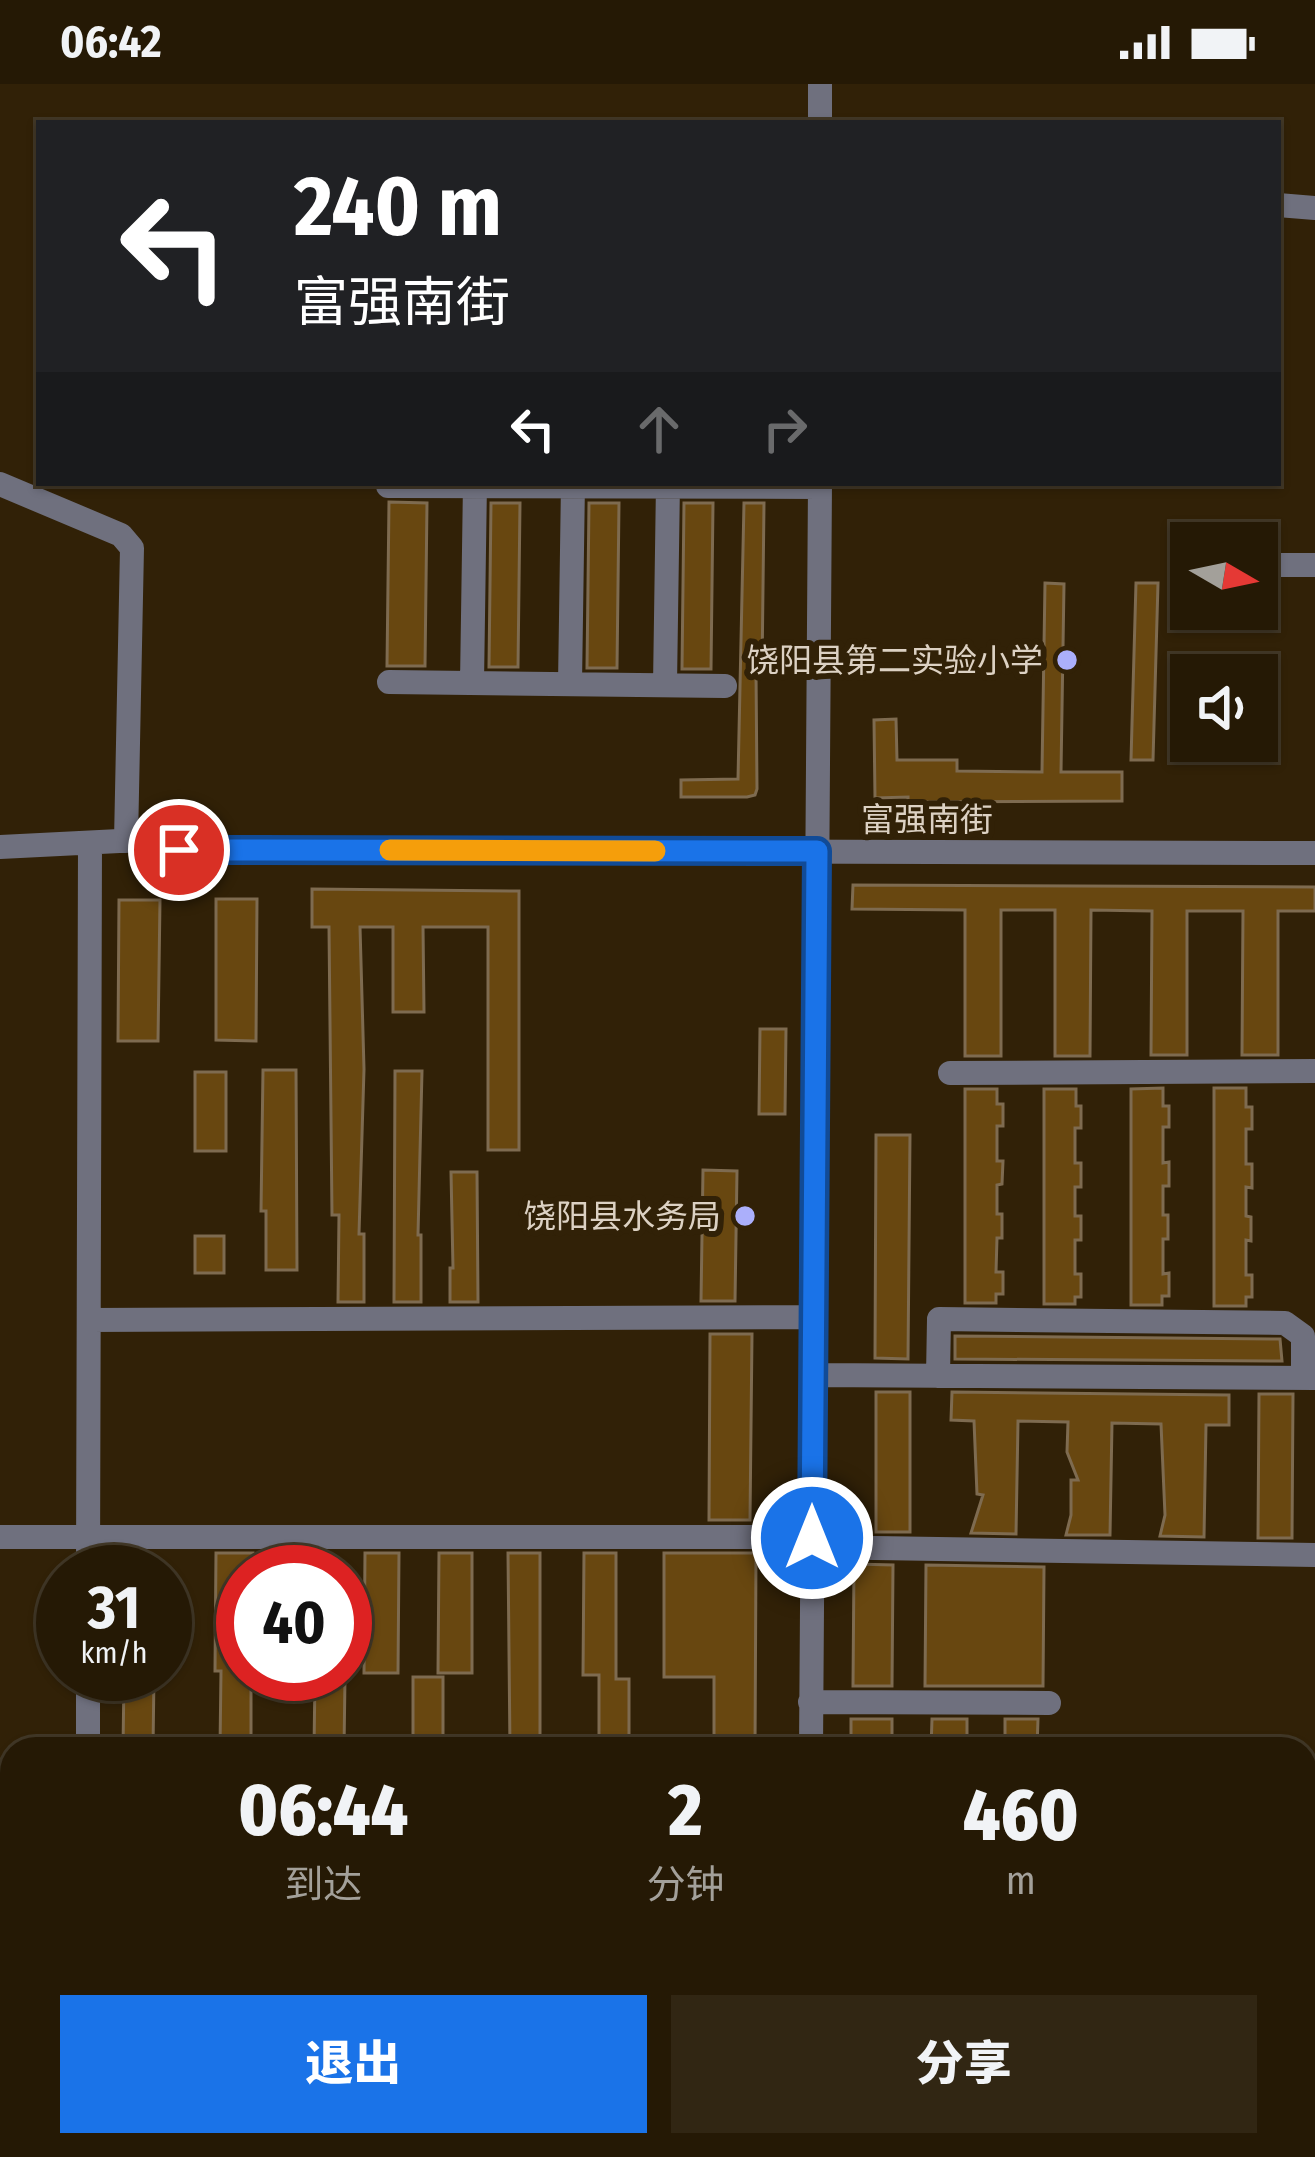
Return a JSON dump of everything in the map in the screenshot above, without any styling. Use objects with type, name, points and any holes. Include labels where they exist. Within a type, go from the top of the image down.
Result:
[{"type":"street","points":[[820,84],[820,120]]},
{"type":"street","points":[[1281,205],[1315,208]]},
{"type":"street","points":[[0,484],[121,535],[132,548],[126,841]]},
{"type":"street","points":[[472,683],[475,486]]},
{"type":"street","points":[[570,684],[573,486]]},
{"type":"street","points":[[665,686],[668,486]]},
{"type":"street","points":[[811,1737],[820,486]]},
{"type":"street","points":[[1278,565],[1315,566]]},
{"type":"street","points":[[389,682],[725,686]]},
{"type":"street","name":"富强南街","points":[[0,847],[159,839],[179,850],[1315,853]]},
{"type":"street","points":[[88,1545],[90,843]]},
{"type":"street","points":[[950,1073],[1315,1072]]},
{"type":"street","points":[[88,1320],[813,1317]]},
{"type":"street","points":[[813,1375],[938,1376],[1309,1378],[1303,1336],[1286,1322],[939,1319],[938,1376]]},
{"type":"street","points":[[0,1537],[811,1542],[1315,1556]]},
{"type":"street","points":[[88,1701],[88,1737]]},
{"type":"street","points":[[811,1702],[1049,1703]]},
{"type":"building","points":[[389,502],[427,503],[425,666],[387,666]]},
{"type":"building","points":[[491,503],[520,503],[518,667],[489,667]]},
{"type":"building","points":[[589,503],[619,503],[617,668],[587,668]]},
{"type":"building","points":[[684,503],[713,503],[711,669],[682,669]]},
{"type":"building","points":[[744,503],[764,503],[762,672],[756,672],[757,789],[747,797],[681,797],[681,780],[738,779]]},
{"type":"building","points":[[1045,583],[1064,584],[1061,772],[1122,772],[1122,801],[875,798],[874,720],[896,719],[897,760],[957,760],[957,771],[1042,772]]},
{"type":"building","points":[[1136,583],[1158,583],[1153,760],[1131,760]]},
{"type":"building","points":[[853,885],[1315,887],[1315,911],[1278,911],[1278,1055],[1242,1055],[1243,911],[1187,911],[1187,1055],[1151,1055],[1152,911],[1091,910],[1090,1056],[1055,1056],[1055,910],[1001,910],[1001,1056],[965,1056],[965,910],[852,909]]},
{"type":"building","points":[[312,889],[519,891],[519,1150],[488,1150],[488,927],[423,927],[424,1012],[393,1012],[393,927],[360,927],[364,1069],[359,1234],[364,1234],[364,1302],[338,1302],[339,1215],[332,1215],[329,927],[312,927]]},
{"type":"building","points":[[216,899],[257,899],[256,1041],[216,1040]]},
{"type":"building","points":[[119,900],[160,900],[158,1041],[118,1041]]},
{"type":"building","points":[[760,1029],[786,1029],[785,1114],[759,1114]]},
{"type":"building","points":[[263,1070],[296,1070],[297,1270],[266,1270],[266,1211],[261,1211]]},
{"type":"building","points":[[395,1071],[422,1071],[421,1302],[394,1302]]},
{"type":"building","points":[[195,1072],[226,1072],[226,1151],[195,1151]]},
{"type":"building","points":[[1163,1088],[1163,1106],[1169,1106],[1169,1127],[1163,1127],[1163,1163],[1169,1162],[1169,1186],[1163,1186],[1168,1239],[1163,1239],[1163,1274],[1169,1273],[1169,1296],[1162,1296],[1162,1305],[1131,1305],[1131,1089]]},
{"type":"building","points":[[1214,1088],[1246,1088],[1246,1107],[1252,1107],[1252,1129],[1246,1129],[1252,1188],[1246,1187],[1251,1241],[1246,1240],[1246,1275],[1252,1275],[1252,1297],[1246,1297],[1246,1306],[1214,1306]]},
{"type":"building","points":[[965,1089],[997,1089],[997,1104],[1003,1104],[1003,1126],[997,1126],[997,1161],[1003,1161],[1002,1184],[997,1185],[1002,1238],[997,1238],[996,1272],[1003,1272],[1003,1294],[996,1294],[996,1303],[965,1303]]},
{"type":"building","points":[[1044,1089],[1076,1089],[1076,1106],[1081,1106],[1081,1128],[1075,1128],[1081,1187],[1075,1187],[1075,1216],[1081,1216],[1081,1240],[1075,1240],[1075,1274],[1081,1274],[1081,1297],[1075,1297],[1075,1304],[1044,1304]]},
{"type":"building","points":[[876,1135],[910,1135],[908,1359],[875,1358]]},
{"type":"building","points":[[703,1170],[737,1171],[735,1301],[701,1301]]},
{"type":"building","points":[[451,1172],[477,1172],[478,1302],[450,1302]]},
{"type":"building","points":[[195,1236],[224,1236],[224,1273],[195,1273]]},
{"type":"building","points":[[710,1334],[752,1334],[750,1520],[709,1520]]},
{"type":"building","points":[[955,1336],[1280,1339],[1282,1361],[955,1359]]},
{"type":"building","points":[[876,1392],[910,1392],[910,1532],[876,1532]]},
{"type":"building","points":[[952,1392],[1229,1395],[1229,1425],[1206,1425],[1204,1537],[1160,1536],[1165,1515],[1161,1424],[1112,1423],[1110,1535],[1066,1535],[1071,1480],[1078,1480],[1067,1452],[1068,1422],[1018,1421],[1016,1534],[971,1533],[983,1495],[977,1494],[974,1421],[951,1420]]},
{"type":"building","points":[[1259,1394],[1293,1394],[1292,1538],[1258,1538]]},
{"type":"building","points":[[372,1553],[399,1553],[398,1673],[372,1673]]},
{"type":"building","points":[[439,1553],[472,1553],[472,1673],[438,1673]]},
{"type":"building","points":[[508,1553],[540,1553],[540,1737],[510,1737]]},
{"type":"building","points":[[584,1553],[616,1553],[616,1679],[629,1679],[629,1737],[599,1737],[599,1675],[583,1675]]},
{"type":"building","points":[[664,1553],[756,1553],[755,1737],[714,1737],[714,1677],[664,1677]]},
{"type":"building","points":[[854,1564],[893,1565],[892,1686],[853,1686]]},
{"type":"building","points":[[926,1565],[1044,1567],[1043,1686],[925,1686]]},
{"type":"building","points":[[413,1677],[443,1677],[443,1737],[413,1737]]},
{"type":"building","points":[[124,1701],[154,1701],[153,1737],[123,1737]]},
{"type":"building","points":[[221,1701],[251,1701],[251,1737],[220,1737]]},
{"type":"building","points":[[315,1701],[345,1701],[344,1737],[314,1737]]},
{"type":"building","points":[[851,1719],[892,1719],[892,1737],[851,1737]]},
{"type":"building","points":[[932,1719],[967,1719],[967,1737],[931,1737]]},
{"type":"building","points":[[1005,1719],[1038,1719],[1037,1737],[1005,1737]]},
{"type":"slow traffic","points":[[390,850],[655,851]]},
{"type":"place","name":"饶阳县第二实验小学","points":[[1067,660]]},
{"type":"place","name":"饶阳县水务局","points":[[745,1216]]},
{"type":"route","points":[[179,850],[817,851],[812,1538]]}]
